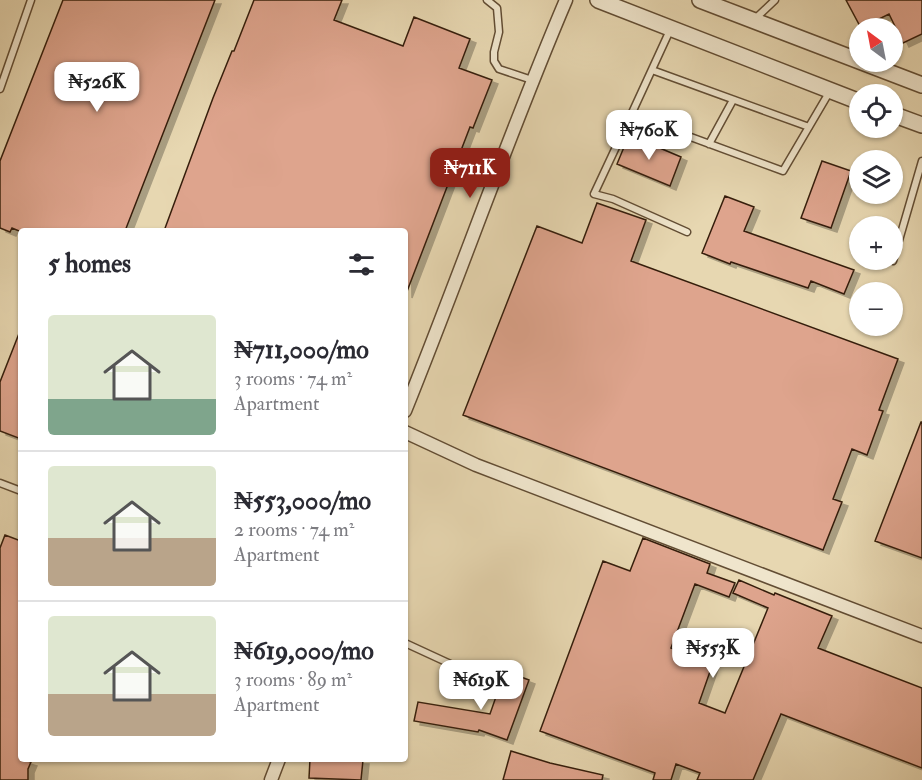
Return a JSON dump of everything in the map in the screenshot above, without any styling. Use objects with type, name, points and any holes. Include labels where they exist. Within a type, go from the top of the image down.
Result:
[{"type":"street","points":[[408,404],[441,323],[532,80],[566,0]]},
{"type":"street","points":[[598,0],[849,98]]},
{"type":"street","points":[[700,0],[922,85]]},
{"type":"street","points":[[903,118],[922,125]]},
{"type":"street","points":[[408,433],[477,465],[922,636]]},
{"type":"street","points":[[272,780],[278,762]]},
{"type":"lane","points":[[0,89],[31,0]]},
{"type":"lane","points":[[487,0],[497,8],[499,32],[494,61],[499,69],[532,80]]},
{"type":"lane","points":[[752,21],[775,0]]},
{"type":"lane","points":[[671,28],[594,194],[613,199],[687,232]]},
{"type":"lane","points":[[652,70],[808,127]]},
{"type":"lane","points":[[632,115],[783,171],[830,90]]},
{"type":"lane","points":[[709,144],[733,100]]},
{"type":"lane","points":[[903,227],[922,161]]},
{"type":"lane","points":[[0,483],[18,491]]},
{"type":"lane","points":[[408,644],[483,679]]},
{"type":"building","points":[[63,0],[215,0],[126,228],[18,228],[18,231],[12,228],[10,232],[0,228],[0,161]]},
{"type":"building","points":[[254,0],[342,0],[334,20],[403,46],[414,17],[470,39],[459,68],[492,80],[473,128],[470,127],[408,289],[408,228],[165,228],[213,98],[232,51],[234,51]]},
{"type":"building","points":[[846,0],[922,0],[922,34],[903,43],[903,18],[891,18],[889,14],[881,18],[856,18]]},
{"type":"building","points":[[629,135],[681,157],[670,186],[617,164]]},
{"type":"building","points":[[822,161],[849,170],[849,177],[831,228],[801,218]]},
{"type":"building","points":[[725,196],[754,207],[744,231],[854,270],[844,294],[811,281],[808,288],[702,253]]},
{"type":"building","points":[[597,203],[646,220],[631,261],[898,359],[879,410],[883,411],[867,455],[852,449],[833,499],[842,502],[823,550],[463,415],[537,226],[582,243]]},
{"type":"building","points":[[18,336],[18,438],[0,431],[0,382]]},
{"type":"building","points":[[922,422],[922,558],[875,541]]},
{"type":"building","points":[[5,535],[18,540],[18,762],[31,762],[28,769],[28,780],[0,780],[0,548]]},
{"type":"building","points":[[643,538],[710,564],[707,573],[735,583],[729,597],[695,584],[671,648],[713,663],[699,703],[725,713],[768,608],[733,593],[739,580],[832,616],[818,648],[922,688],[922,768],[781,714],[753,780],[697,780],[700,773],[676,764],[671,780],[653,780],[655,773],[540,731],[603,561],[630,571]]},
{"type":"building","points":[[505,671],[529,680],[507,740],[479,730],[478,732],[414,721],[418,702],[490,714]]},
{"type":"building","points":[[511,751],[603,775],[602,780],[503,780]]},
{"type":"building","points":[[310,762],[363,762],[361,780],[309,778]]}]
